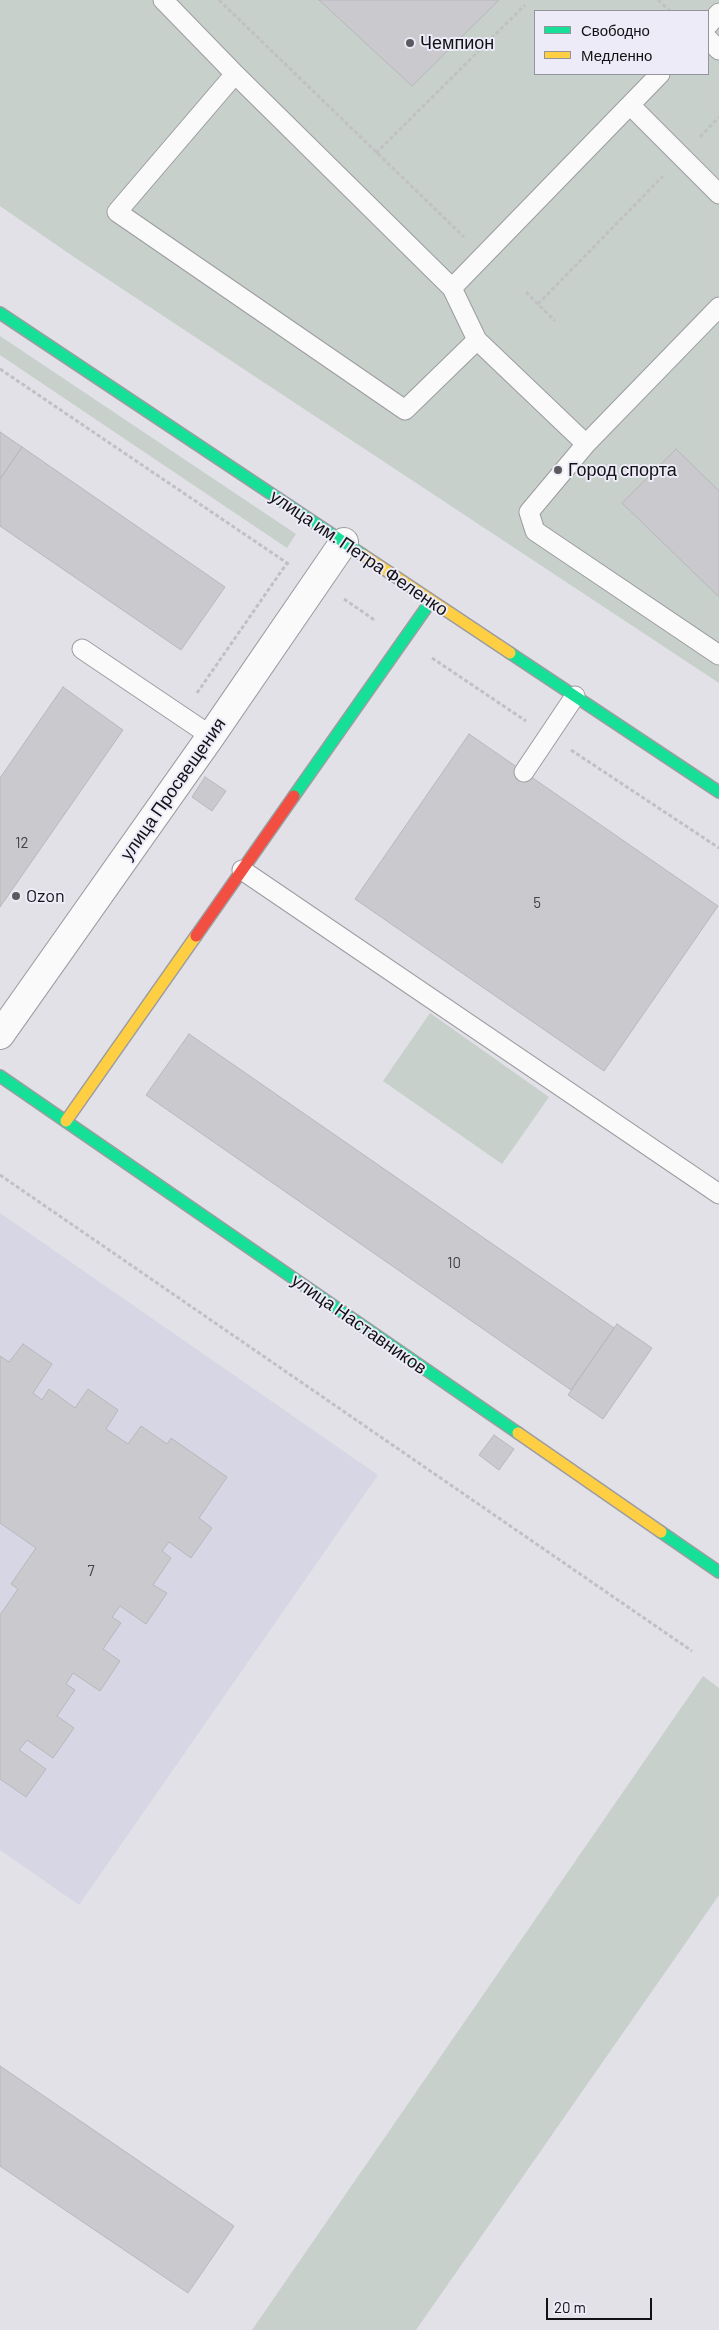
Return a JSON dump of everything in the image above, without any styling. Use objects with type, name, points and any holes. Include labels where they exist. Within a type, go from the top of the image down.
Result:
[{"type":"street","name":"улица им. Петра Феленко","points":[[0,313],[719,792]]},
{"type":"street","name":"улица Просвещения","points":[[0,1035],[211,736],[344,542]]},
{"type":"street","points":[[66,1121],[431,601]]},
{"type":"street","name":"улица Наставников","points":[[0,1076],[719,1572]]},
{"type":"lane","points":[[163,0],[235,74],[452,288],[477,340],[586,444]]},
{"type":"lane","points":[[709,24],[719,13]]},
{"type":"lane","points":[[709,40],[719,50]]},
{"type":"lane","points":[[235,74],[117,212],[405,410],[477,340]]},
{"type":"lane","points":[[452,288],[659,75]]},
{"type":"lane","points":[[630,105],[719,194]]},
{"type":"lane","points":[[719,307],[586,444],[529,512],[536,531],[719,655]]},
{"type":"lane","points":[[82,648],[211,736]]},
{"type":"lane","points":[[524,772],[575,696]]},
{"type":"lane","points":[[242,870],[719,1194]]},
{"type":"path","points":[[219,0],[469,242]]},
{"type":"path","points":[[658,0],[669,10]]},
{"type":"path","points":[[376,153],[525,5]]},
{"type":"path","points":[[693,144],[719,117]]},
{"type":"path","points":[[538,304],[665,174]]},
{"type":"path","points":[[526,292],[555,321]]},
{"type":"path","points":[[0,369],[294,567]]},
{"type":"path","points":[[181,716],[287,563]]},
{"type":"path","points":[[340,597],[719,848]]},
{"type":"path","points":[[0,1176],[692,1651]]},
{"type":"shaded area","name":"Город спорта","points":[[0,0],[719,0],[719,683],[74,257],[0,206]]},
{"type":"shaded area","points":[[0,336],[296,534],[287,548],[0,355]]},
{"type":"shaded area","points":[[430,1013],[549,1097],[502,1164],[383,1081]]},
{"type":"shaded area","points":[[0,1213],[378,1475],[79,1905],[0,1850]]},
{"type":"shaded area","points":[[703,1676],[719,1688],[719,1895],[416,2330],[252,2330]]},
{"type":"building","name":"Чемпион","points":[[319,0],[499,0],[412,86]]},
{"type":"building","points":[[0,432],[22,447],[0,479]]},
{"type":"building","points":[[22,447],[225,587],[181,650],[0,526],[0,479]]},
{"type":"building","points":[[676,449],[719,491],[719,597],[622,503]]},
{"type":"building","points":[[63,687],[123,730],[0,907],[0,778]]},
{"type":"building","points":[[469,734],[718,906],[604,1071],[355,899]]},
{"type":"building","points":[[205,777],[226,791],[212,811],[192,797]]},
{"type":"building","points":[[189,1034],[614,1328],[571,1390],[146,1095]]},
{"type":"building","points":[[617,1324],[652,1348],[603,1419],[568,1395]]},
{"type":"building","points":[[23,1344],[52,1364],[33,1393],[42,1400],[49,1389],[75,1408],[88,1389],[118,1410],[106,1429],[128,1444],[141,1426],[167,1444],[171,1438],[227,1477],[199,1518],[212,1528],[191,1558],[169,1542],[162,1551],[171,1558],[153,1585],[167,1593],[146,1624],[120,1606],[112,1617],[121,1623],[103,1649],[120,1661],[100,1691],[73,1673],[66,1684],[75,1690],[57,1716],[74,1728],[53,1758],[27,1740],[19,1750],[46,1769],[26,1797],[0,1779],[0,1615],[18,1589],[11,1584],[36,1548],[0,1523],[0,1356],[9,1362]]},
{"type":"building","points":[[494,1435],[514,1449],[499,1470],[479,1455]]},
{"type":"building","points":[[0,2066],[234,2226],[188,2293],[0,2166]]},
{"type":"traffic: fast","points":[[0,313],[363,555]]},
{"type":"traffic: fast","points":[[294,796],[431,601]]},
{"type":"traffic: fast","points":[[510,653],[719,792]]},
{"type":"traffic: fast","points":[[0,1076],[518,1433]]},
{"type":"traffic: fast","points":[[661,1532],[719,1572]]},
{"type":"traffic: slow","points":[[363,555],[510,653]]},
{"type":"traffic: slow","points":[[66,1121],[196,936]]},
{"type":"traffic: slow","points":[[518,1433],[661,1532]]},
{"type":"traffic: jam","points":[[196,936],[294,796]]},
{"type":"place","name":"Чемпион","points":[[410,43]]},
{"type":"place","name":"Город спорта","points":[[558,470]]},
{"type":"place","name":"Ozon","points":[[16,896]]}]
